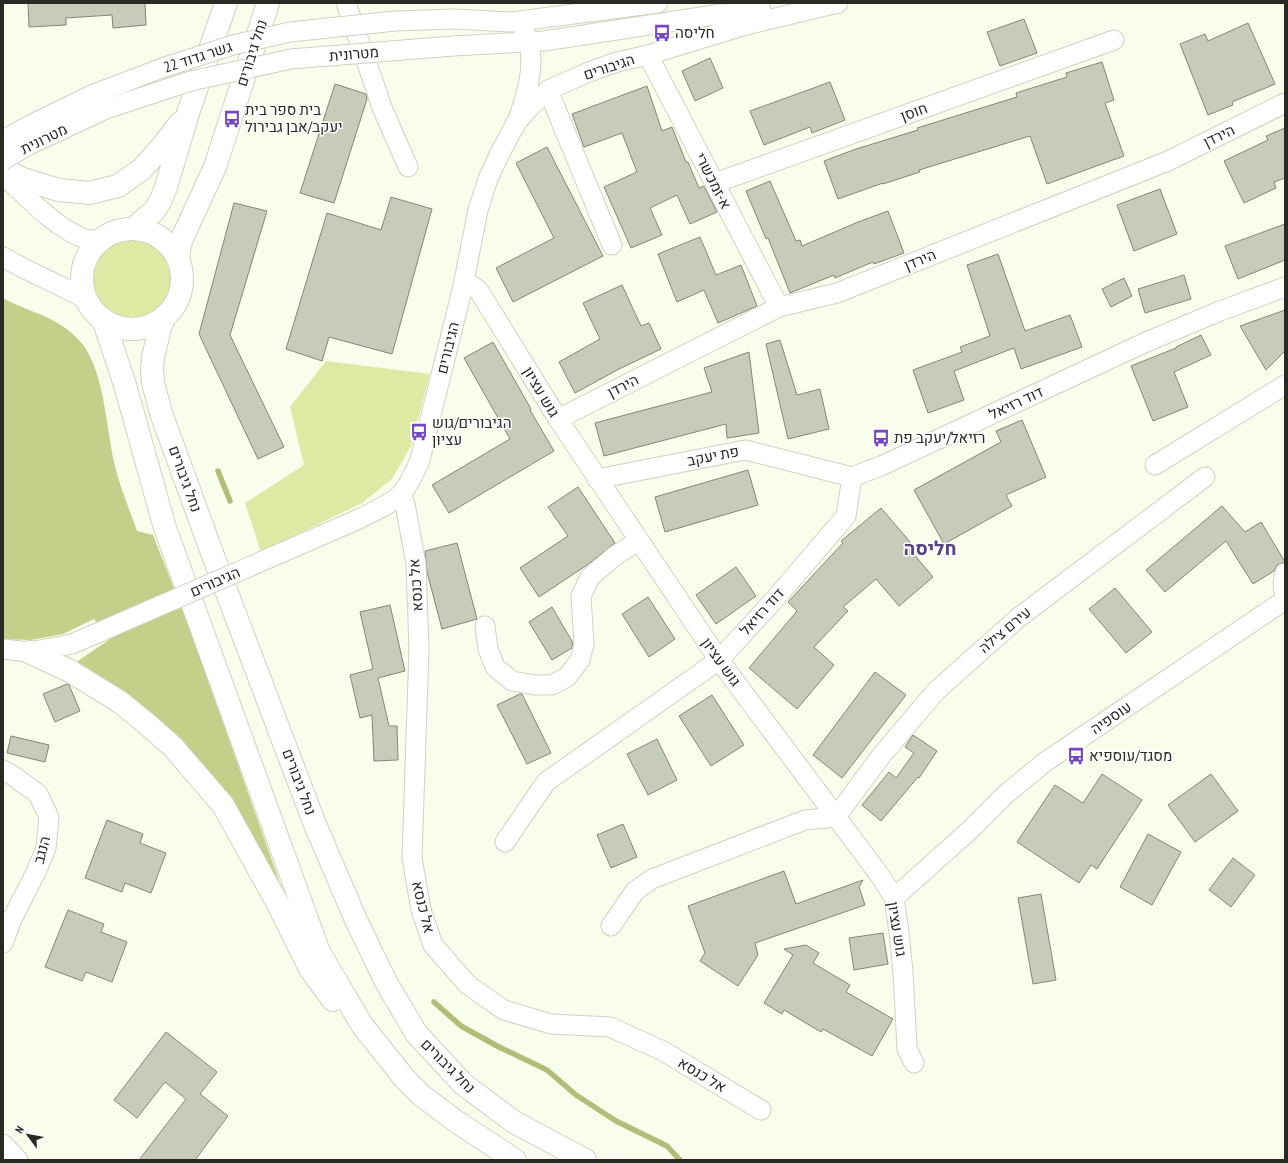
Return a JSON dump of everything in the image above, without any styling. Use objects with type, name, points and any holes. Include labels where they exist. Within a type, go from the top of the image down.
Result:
[{"type":"main road","points":[[133,229],[154,211],[161,200],[189,110],[226,3]]},
{"type":"main road","name":"נחל גיבורים","points":[[178,259],[180,244],[215,167],[268,3]]},
{"type":"main road","points":[[3,170],[23,179],[59,190],[89,193],[118,186],[142,169],[165,144],[189,110]]},
{"type":"main road","points":[[133,229],[147,231],[160,237],[170,247],[178,259],[181,268],[182,286],[175,303],[164,318],[156,323],[142,328],[128,329],[114,326],[102,320],[93,311],[83,290],[82,281],[84,266],[90,252],[103,238],[117,231],[133,229]]},
{"type":"main road","name":"נחל גיבורים","points":[[164,318],[155,349],[152,370],[161,413],[314,822],[356,920],[386,982],[416,1033],[463,1084],[514,1122],[585,1160]]},
{"type":"main road","name":"נחל גיבורים","points":[[102,320],[125,385],[165,528],[320,952],[362,1025],[405,1079],[421,1095],[457,1122],[515,1160]]},
{"type":"main road","points":[[29,652],[70,670],[120,702],[173,747],[223,805],[278,904],[310,969],[339,1008],[405,1079]]},
{"type":"street","points":[[346,3],[383,110],[408,167]]},
{"type":"street","points":[[512,22],[658,3]]},
{"type":"street","name":"מטרונית","points":[[721,14],[759,3]]},
{"type":"street","name":"מטרונית","points":[[3,160],[27,146],[106,109],[191,81],[291,59],[453,46],[544,41],[721,14],[746,13],[794,3]]},
{"type":"street","name":"הגיבורים","points":[[3,649],[29,652],[72,644],[359,519],[385,505],[401,494],[412,479],[420,460],[463,286],[478,210],[488,179],[516,123],[529,108],[548,90],[589,72],[617,62],[648,55],[746,25],[838,3]]},
{"type":"street","name":"גשר גדוד 22","points":[[3,140],[30,125],[94,94],[162,68],[234,45],[290,32],[395,21],[454,19],[512,22]]},
{"type":"street","points":[[512,22],[523,30],[529,42],[531,61],[526,96],[516,123]]},
{"type":"street","name":"חוסן","points":[[714,183],[1114,40]]},
{"type":"street","name":"א-זמכשרי","points":[[648,55],[779,308]]},
{"type":"street","points":[[548,90],[612,245]]},
{"type":"street","name":"הירדן","points":[[558,419],[779,308],[836,293],[1161,164],[1285,103]]},
{"type":"street","points":[[3,174],[35,204],[69,231],[78,236],[94,240],[103,238]]},
{"type":"street","points":[[3,257],[87,300]]},
{"type":"street","name":"גוש עציון","points":[[463,286],[473,286],[479,291],[596,479],[719,660],[881,877],[894,898],[903,972],[907,1049],[914,1063]]},
{"type":"street","name":"דוד רזיאל","points":[[505,842],[546,782],[719,660],[775,599],[846,516],[852,477],[881,466],[1144,343],[1220,311],[1285,287]]},
{"type":"street","points":[[1155,465],[1285,385]]},
{"type":"street","name":"פת יעקב","points":[[596,479],[745,450],[852,477]]},
{"type":"street","name":"עירם צילה","points":[[836,817],[881,756],[936,691],[1018,618],[1206,477]]},
{"type":"street","name":"אל כנסא","points":[[401,494],[405,504],[416,564],[419,649],[412,858],[421,910],[433,945],[468,985],[504,1010],[551,1024],[610,1027],[663,1051],[760,1110]]},
{"type":"street","points":[[485,626],[488,649],[495,667],[512,680],[535,686],[552,685],[567,677],[580,660],[584,644],[581,596],[590,578],[615,556],[638,540]]},
{"type":"street","points":[[1285,573],[1283,589],[1285,594]]},
{"type":"street","name":"עוספיה","points":[[894,898],[970,830],[1005,795],[1045,762],[1285,600]]},
{"type":"street","name":"הנגב","points":[[3,770],[38,794],[49,817],[46,848],[36,872],[12,919],[3,943]]},
{"type":"street","points":[[611,926],[635,891],[652,879],[805,820],[836,817]]},
{"type":"street","points":[[3,1144],[18,1160]]},
{"type":"green space","points":[[133,239],[149,242],[162,251],[171,264],[174,280],[171,296],[162,309],[149,318],[133,321],[117,318],[104,309],[95,296],[92,280],[95,264],[104,251],[117,242]]},
{"type":"green space","points":[[3,298],[60,324],[77,338],[86,349],[93,363],[103,396],[114,462],[124,496],[137,531],[153,535],[188,624],[291,914],[248,832],[72,665],[110,639],[94,619],[63,634],[31,640],[3,639]]},
{"type":"green space","points":[[326,361],[430,374],[411,446],[392,479],[362,503],[261,552],[245,503],[304,465],[290,407]]},
{"type":"building","points":[[28,3],[145,3],[146,25],[113,28],[112,15],[66,18],[66,25],[29,27]]},
{"type":"building","points":[[1024,19],[1037,53],[1000,66],[987,32]]},
{"type":"building","points":[[1248,23],[1275,84],[1232,102],[1233,105],[1208,115],[1180,44],[1205,34],[1208,41]]},
{"type":"building","points":[[710,58],[723,88],[695,101],[682,71]]},
{"type":"building","points":[[1102,62],[1114,100],[1105,103],[1124,156],[1047,184],[1030,136],[919,170],[920,172],[838,199],[824,161],[856,149],[918,130],[917,128],[1017,97],[1016,93],[1067,77],[1066,73]]},
{"type":"building","points":[[830,82],[845,120],[812,133],[810,127],[764,145],[750,111]]},
{"type":"building","points":[[335,84],[366,94],[367,99],[334,203],[300,193]]},
{"type":"building","points":[[647,86],[662,131],[672,127],[686,162],[688,162],[699,188],[704,186],[717,212],[690,224],[677,195],[650,208],[662,235],[631,248],[604,187],[637,172],[622,133],[584,147],[572,114]]},
{"type":"building","points":[[1285,128],[1285,178],[1274,182],[1276,188],[1244,203],[1224,161],[1268,140],[1266,136]]},
{"type":"building","points":[[547,147],[603,256],[513,302],[496,268],[554,238],[516,163]]},
{"type":"building","points":[[770,181],[796,241],[800,240],[802,246],[888,211],[904,253],[874,264],[873,262],[835,278],[834,275],[790,293],[768,238],[766,239],[746,191]]},
{"type":"building","points":[[1160,189],[1177,234],[1134,251],[1117,205]]},
{"type":"building","points":[[391,197],[432,209],[392,354],[329,337],[322,361],[286,349],[327,213],[381,230]]},
{"type":"building","points":[[234,203],[267,211],[230,335],[284,447],[258,459],[199,334]]},
{"type":"building","points":[[1285,224],[1285,260],[1238,279],[1225,246]]},
{"type":"building","points":[[700,237],[716,275],[741,265],[757,306],[718,323],[704,290],[677,302],[658,254]]},
{"type":"building","points":[[998,254],[1025,331],[1070,315],[1082,347],[1021,369],[1014,348],[954,371],[964,400],[928,413],[913,370],[962,352],[960,347],[990,336],[967,265]]},
{"type":"building","points":[[1184,275],[1191,299],[1145,313],[1138,289]]},
{"type":"building","points":[[1124,278],[1132,296],[1111,307],[1102,289]]},
{"type":"building","points":[[622,285],[641,326],[649,323],[661,349],[619,369],[575,393],[559,362],[600,339],[583,303]]},
{"type":"building","points":[[1285,310],[1285,351],[1266,370],[1240,326]]},
{"type":"building","points":[[1201,335],[1211,355],[1174,372],[1188,407],[1153,421],[1131,366],[1176,348]]},
{"type":"building","points":[[780,340],[797,395],[820,389],[829,429],[788,439],[766,344]]},
{"type":"building","points":[[493,342],[554,451],[449,513],[432,485],[510,439],[464,358]]},
{"type":"building","points":[[749,352],[759,433],[727,438],[726,424],[604,456],[595,423],[712,392],[704,368]]},
{"type":"building","points":[[1022,420],[1046,477],[1006,495],[1012,506],[944,544],[914,490],[1001,442],[996,431]]},
{"type":"building","points":[[748,470],[758,505],[665,532],[655,497]]},
{"type":"building","points":[[578,487],[615,543],[587,565],[539,597],[520,568],[568,536],[548,507]]},
{"type":"building","points":[[1222,506],[1245,532],[1261,522],[1285,562],[1277,565],[1274,571],[1253,584],[1226,541],[1165,592],[1146,570]]},
{"type":"building","points":[[881,508],[911,543],[907,546],[933,577],[899,606],[876,579],[843,607],[848,611],[814,647],[834,665],[797,709],[749,668],[797,611],[788,602],[843,543],[841,541]]},
{"type":"building","points":[[457,543],[477,619],[442,629],[427,572],[425,551]]},
{"type":"building","points":[[736,567],[756,596],[716,624],[696,595]]},
{"type":"building","points":[[1115,588],[1152,632],[1126,653],[1089,609]]},
{"type":"building","points":[[648,597],[675,639],[649,657],[622,614]]},
{"type":"building","points":[[390,605],[405,671],[378,678],[389,726],[397,726],[398,760],[374,761],[372,715],[360,718],[350,675],[373,669],[360,612]]},
{"type":"building","points":[[552,607],[573,643],[572,648],[552,660],[529,622]]},
{"type":"building","points":[[875,672],[906,695],[842,778],[813,755]]},
{"type":"building","points":[[67,684],[69,685],[80,711],[55,722],[43,694]]},
{"type":"building","points":[[522,694],[551,753],[527,764],[497,705]]},
{"type":"building","points":[[712,695],[744,745],[711,766],[679,716]]},
{"type":"building","points":[[913,735],[937,751],[919,778],[918,777],[881,821],[862,805],[889,772],[896,778],[914,753],[905,747]]},
{"type":"building","points":[[11,736],[49,745],[45,762],[7,753]]},
{"type":"building","points":[[657,739],[677,780],[648,795],[627,754]]},
{"type":"building","points":[[1102,774],[1142,800],[1097,869],[1091,865],[1079,883],[1017,842],[1055,785],[1083,803]]},
{"type":"building","points":[[1211,774],[1238,811],[1195,842],[1168,805]]},
{"type":"building","points":[[107,820],[143,834],[140,843],[166,853],[151,893],[125,883],[122,892],[85,878]]},
{"type":"building","points":[[623,824],[637,857],[611,868],[597,835]]},
{"type":"building","points":[[1148,834],[1181,852],[1152,905],[1120,887]]},
{"type":"building","points":[[1233,858],[1255,875],[1231,907],[1209,890]]},
{"type":"building","points":[[784,871],[796,904],[863,880],[859,887],[865,905],[755,943],[758,955],[738,986],[700,961],[705,953],[688,906]]},
{"type":"building","points":[[1041,894],[1056,980],[1033,984],[1018,898]]},
{"type":"building","points":[[68,910],[104,924],[101,932],[127,942],[112,982],[86,972],[82,981],[45,967]]},
{"type":"building","points":[[883,933],[888,964],[854,970],[849,938]]},
{"type":"building","points":[[806,945],[819,953],[813,963],[850,985],[846,992],[893,1019],[872,1056],[823,1029],[821,1032],[784,1010],[782,1014],[764,1003],[793,955],[784,949]]},
{"type":"building","points":[[166,1032],[217,1072],[200,1094],[228,1116],[195,1160],[139,1160],[186,1099],[165,1082],[137,1118],[114,1100]]},
{"type":"waterway","points":[[218,471],[230,501]]},
{"type":"waterway","points":[[434,1002],[461,1026],[499,1047],[547,1070],[576,1095],[616,1121],[667,1146],[680,1160]]},
{"type":"place","name":"חליסה","points":[[662,33]]},
{"type":"place","name":"בית ספר בית יעקב/אבן גבירול","points":[[232,119]]},
{"type":"place","name":"הגיבורים/גוש עציון","points":[[419,432]]},
{"type":"place","name":"רזיאל/יעקב פת","points":[[881,438]]},
{"type":"place","name":"מסגד/עוספיא","points":[[1076,756]]},
{"type":"district","name":"חליסה","points":[[930,548]]}]
